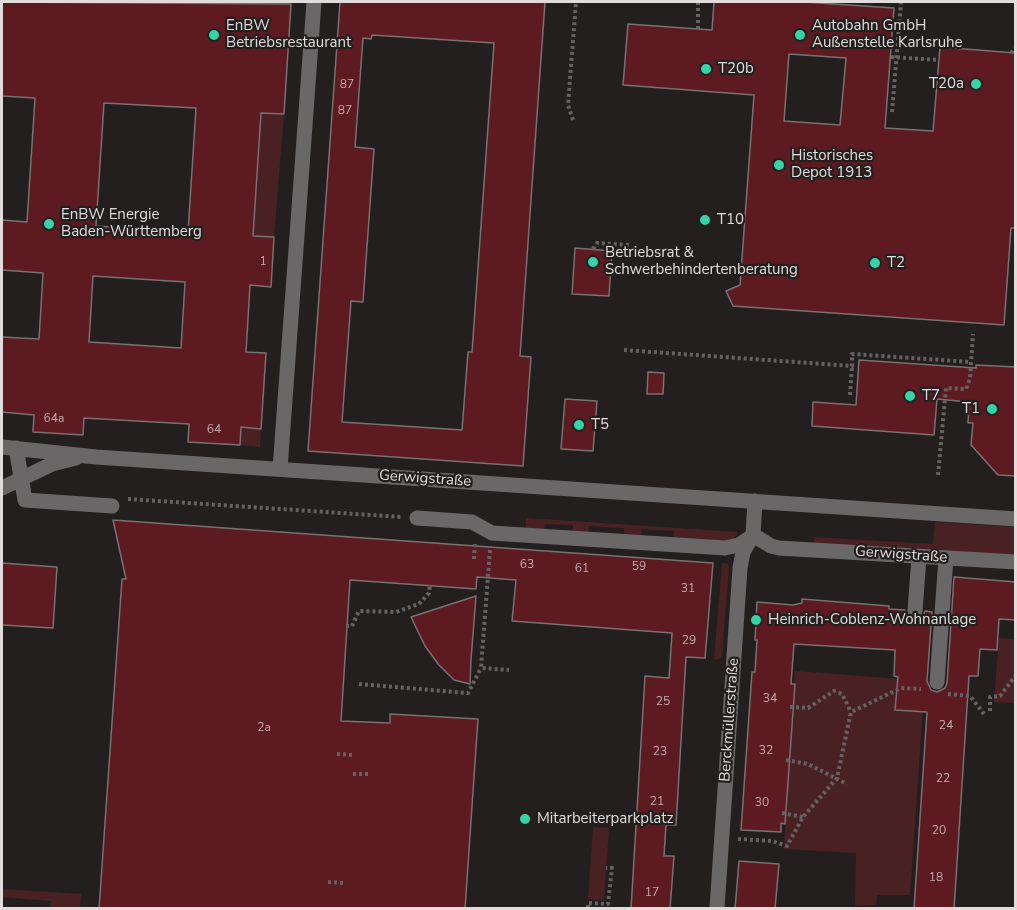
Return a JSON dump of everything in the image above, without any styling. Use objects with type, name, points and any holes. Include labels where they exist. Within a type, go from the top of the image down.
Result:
[{"type":"street","points":[[280,469],[314,2]]},
{"type":"street","name":"Gerwigstraße","points":[[112,507],[25,500],[9,448],[280,469],[1016,519]]},
{"type":"street","name":"Gerwigstraße","points":[[2,488],[64,460],[96,456]]},
{"type":"street","points":[[417,518],[472,522],[492,533],[725,548],[739,545],[753,535],[755,501]]},
{"type":"street","name":"Gerwigstraße","points":[[753,535],[779,548],[1016,562]]},
{"type":"street","name":"Berckmüllerstraße","points":[[717,909],[740,568],[743,552],[753,535]]},
{"type":"street","points":[[915,611],[919,556]]},
{"type":"street","points":[[937,689],[946,558]]},
{"type":"path","points":[[573,120],[568,105],[576,2]]},
{"type":"path","points":[[698,2],[698,29]]},
{"type":"path","points":[[892,112],[893,57],[901,2]]},
{"type":"path","points":[[1011,53],[1016,47]]},
{"type":"path","points":[[893,57],[939,60]]},
{"type":"path","points":[[593,249],[597,243],[629,245]]},
{"type":"path","points":[[938,475],[946,388],[968,389],[973,334]]},
{"type":"path","points":[[624,350],[852,366]]},
{"type":"path","points":[[850,395],[852,354],[971,362]]},
{"type":"path","points":[[112,507],[120,499],[417,518]]},
{"type":"path","points":[[359,684],[468,693],[481,668],[492,533]]},
{"type":"path","points":[[346,626],[352,626],[359,611],[396,612],[419,604],[429,593],[430,585]]},
{"type":"path","points":[[481,668],[508,670]]},
{"type":"path","points":[[990,711],[990,697],[1000,696],[1016,675]]},
{"type":"path","points":[[851,712],[901,688],[937,689],[970,696],[984,714]]},
{"type":"path","points":[[722,838],[772,841],[787,846],[803,817],[837,778],[851,712],[842,694],[834,692],[808,708],[790,707]]},
{"type":"path","points":[[337,754],[354,755]]},
{"type":"path","points":[[786,760],[808,764],[847,784]]},
{"type":"path","points":[[353,774],[368,774]]},
{"type":"path","points":[[782,813],[803,817]]},
{"type":"path","points":[[588,909],[588,903],[608,904],[612,868],[606,868]]},
{"type":"path","points":[[328,882],[345,883]]},
{"type":"shaded area","points":[[261,113],[284,114],[274,237],[253,236]]},
{"type":"shaded area","points":[[241,427],[261,429],[260,447],[240,445]]},
{"type":"shaded area","points":[[526,518],[738,532],[733,540],[726,541],[674,537],[674,531],[642,529],[641,535],[624,534],[624,528],[589,526],[588,532],[573,531],[573,525],[545,524],[544,529],[526,528]]},
{"type":"shaded area","points":[[935,522],[1015,527],[1015,557],[814,543],[814,537],[933,544]]},
{"type":"shaded area","points":[[722,563],[728,564],[729,568],[722,656],[718,660],[714,659]]},
{"type":"shaded area","points":[[999,638],[1015,639],[1015,703],[994,702]]},
{"type":"shaded area","points":[[795,671],[914,680],[924,694],[910,895],[877,895],[876,905],[855,906],[856,853],[784,849]]},
{"type":"shaded area","points":[[593,827],[609,828],[604,900],[588,899]]},
{"type":"shaded area","points":[[2,889],[81,894],[80,908],[50,908],[51,901],[2,897]]},
{"type":"building","name":"EnBW Energie Baden-Württemberg","points":[[2,2],[291,4],[284,114],[261,113],[253,236],[274,237],[271,287],[250,285],[246,352],[266,353],[261,429],[241,427],[240,445],[188,442],[189,424],[84,418],[83,435],[33,432],[34,415],[2,412],[2,337],[39,339],[43,273],[2,270],[2,220],[27,222],[35,98],[2,96]],"holes":[[[104,103],[196,108],[188,232],[96,226]],[[93,276],[185,282],[181,348],[89,342]]]},
{"type":"building","points":[[340,2],[545,2],[520,356],[531,357],[523,466],[308,451]],"holes":[[[372,35],[494,43],[472,352],[468,352],[462,430],[342,422],[351,301],[363,302],[374,149],[355,147],[363,38],[371,39]]]},
{"type":"building","points":[[714,2],[804,2],[894,8],[885,128],[933,131],[940,47],[1016,53],[1016,228],[1011,228],[1004,325],[733,306],[726,291],[740,285],[754,95],[623,85],[628,24],[712,30]],"holes":[[[789,54],[846,58],[840,125],[784,121]]]},
{"type":"building","name":"Betriebsrat & Schwerbehindertenberatung","points":[[575,248],[612,251],[609,296],[572,294]]},
{"type":"building","points":[[859,360],[976,368],[976,365],[1016,367],[1016,476],[998,475],[971,445],[973,423],[968,423],[969,402],[937,399],[934,435],[812,426],[813,402],[856,405]]},
{"type":"building","points":[[648,372],[664,373],[663,394],[647,394]]},
{"type":"building","name":"T5","points":[[565,399],[597,401],[593,451],[561,449]]},
{"type":"building","points":[[113,520],[713,563],[705,658],[686,657],[676,825],[666,825],[664,856],[674,856],[670,909],[631,909],[645,676],[669,678],[672,633],[512,621],[516,580],[477,577],[476,589],[350,580],[341,721],[390,723],[390,714],[478,719],[465,909],[99,909],[122,579],[126,579]]},
{"type":"building","points":[[2,563],[57,567],[53,628],[2,625]]},
{"type":"building","points":[[954,577],[1016,582],[1016,620],[999,619],[997,650],[980,649],[978,676],[969,676],[954,909],[914,909],[927,712],[895,710],[898,677],[894,676],[895,650],[794,644],[791,684],[795,684],[785,824],[781,823],[781,832],[741,830],[752,672],[755,672],[757,602],[793,605],[802,603],[802,599],[889,606],[889,609],[905,610],[909,619],[915,621],[923,617],[925,611],[932,612],[927,681],[931,690],[937,692],[945,688],[947,683]]},
{"type":"building","points":[[476,596],[470,684],[454,680],[439,665],[425,646],[411,617]]},
{"type":"building","points":[[739,861],[779,864],[775,909],[735,909]]},
{"type":"place","name":"EnBW Betriebsrestaurant","points":[[214,35]]},
{"type":"place","name":"Autobahn GmbH Außenstelle Karlsruhe","points":[[800,35]]},
{"type":"place","name":"T20b","points":[[706,69]]},
{"type":"place","name":"T20a","points":[[976,84]]},
{"type":"place","name":"Historisches Depot 1913","points":[[779,165]]},
{"type":"place","name":"T10","points":[[705,220]]},
{"type":"place","name":"EnBW Energie Baden-Württemberg","points":[[49,224]]},
{"type":"place","name":"Betriebsrat & Schwerbehindertenberatung","points":[[593,262]]},
{"type":"place","name":"T2","points":[[875,263]]},
{"type":"place","name":"T7","points":[[910,396]]},
{"type":"place","name":"T1","points":[[992,409]]},
{"type":"place","name":"T5","points":[[579,425]]},
{"type":"place","name":"Heinrich-Coblenz-Wohnanlage","points":[[756,620]]},
{"type":"place","name":"Mitarbeiterparkplatz","points":[[525,819]]}]
